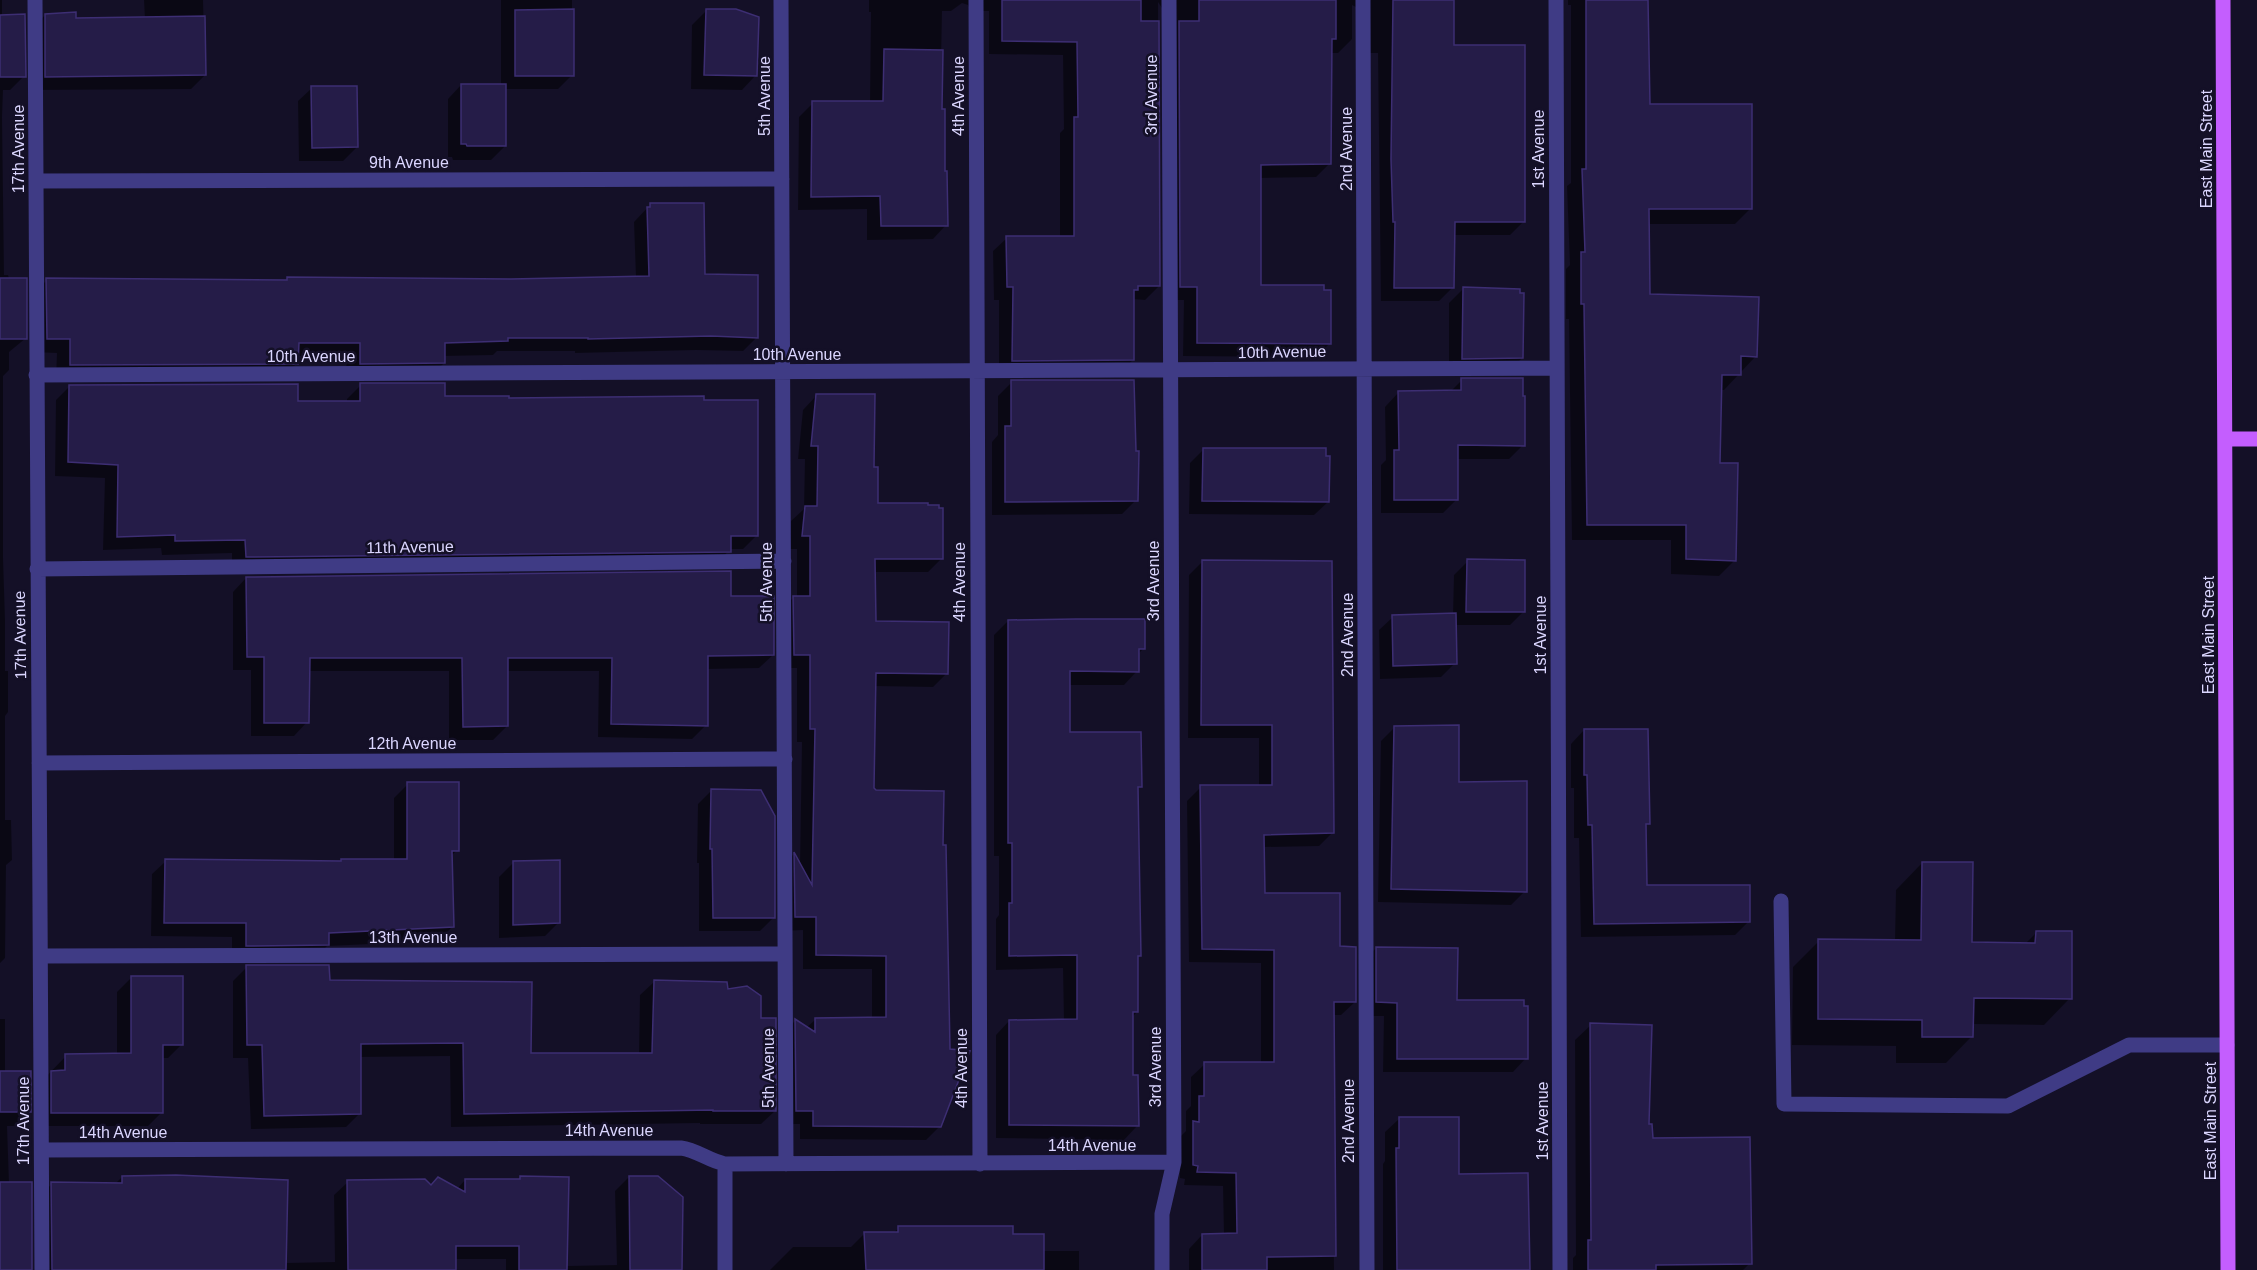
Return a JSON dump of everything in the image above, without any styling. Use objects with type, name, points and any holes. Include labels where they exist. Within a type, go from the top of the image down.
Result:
[{"type":"main road","name":"East Main Street","points":[[2223,0],[2228,1270]]},
{"type":"main road","points":[[2225,439],[2257,439]]},
{"type":"lane","name":"17th Avenue","points":[[35,0],[42,1270]]},
{"type":"lane","name":"5th Avenue","points":[[781,0],[786,1164]]},
{"type":"lane","name":"4th Avenue","points":[[976,0],[980,1164]]},
{"type":"lane","name":"3rd Avenue","points":[[1162,1270],[1162,1214],[1173,1162],[1169,0]]},
{"type":"lane","name":"2nd Avenue","points":[[1363,0],[1367,1270]]},
{"type":"lane","name":"1st Avenue","points":[[1556,0],[1560,1270]]},
{"type":"lane","name":"9th Avenue","points":[[36,181],[782,179]]},
{"type":"lane","name":"10th Avenue","points":[[36,375],[1557,368]]},
{"type":"lane","name":"11th Avenue","points":[[37,569],[784,561]]},
{"type":"lane","name":"12th Avenue","points":[[39,763],[785,759]]},
{"type":"lane","points":[[1780,901],[1784,1104],[2008,1106],[2129,1045],[2227,1045]]},
{"type":"lane","name":"13th Avenue","points":[[41,956],[785,954]]},
{"type":"lane","name":"14th Avenue","points":[[42,1150],[681,1148],[693,1149],[713,1161],[725,1164],[1173,1162]]},
{"type":"lane","points":[[725,1164],[725,1270]]},
{"type":"building","points":[[1002,0],[1141,0],[1141,21],[1159,21],[1160,286],[1138,286],[1138,290],[1134,290],[1134,360],[1012,361],[1013,287],[1007,287],[1006,236],[1074,236],[1074,117],[1078,117],[1077,42],[1002,41]]},
{"type":"building","points":[[1199,0],[1336,0],[1336,39],[1332,39],[1331,164],[1261,165],[1261,285],[1324,285],[1324,290],[1331,290],[1331,344],[1197,343],[1197,287],[1180,287],[1179,21],[1199,21]]},
{"type":"building","points":[[1393,0],[1454,0],[1454,45],[1525,45],[1525,222],[1455,222],[1454,288],[1394,288],[1395,222],[1393,222],[1391,159]]},
{"type":"building","points":[[1586,0],[1648,0],[1650,104],[1752,104],[1752,209],[1649,209],[1650,294],[1759,297],[1757,357],[1741,356],[1741,375],[1722,375],[1720,463],[1738,463],[1736,561],[1686,559],[1686,525],[1587,525],[1584,304],[1581,304],[1581,252],[1585,252],[1582,169],[1586,169]]},
{"type":"building","points":[[574,9],[574,76],[515,76],[515,10]]},
{"type":"building","points":[[706,9],[736,9],[759,17],[757,76],[704,75]]},
{"type":"building","points":[[76,12],[76,18],[205,16],[206,75],[45,77],[45,14]]},
{"type":"building","points":[[25,14],[26,77],[0,77],[0,15]]},
{"type":"building","points":[[884,49],[943,50],[942,109],[945,109],[948,226],[881,226],[880,196],[811,197],[812,101],[883,101]]},
{"type":"building","points":[[461,84],[506,84],[506,146],[461,144]]},
{"type":"building","points":[[311,86],[357,86],[358,147],[312,148]]},
{"type":"building","points":[[650,203],[704,203],[705,274],[758,275],[758,338],[711,336],[508,338],[508,341],[445,343],[445,363],[360,364],[360,343],[299,343],[298,364],[70,365],[70,339],[47,339],[46,278],[287,280],[287,277],[511,279],[649,276],[647,207],[650,207]]},
{"type":"building","points":[[0,278],[27,278],[27,339],[0,339]]},
{"type":"building","points":[[1463,287],[1520,289],[1520,293],[1524,293],[1523,358],[1462,359]]},
{"type":"building","points":[[1461,378],[1523,378],[1525,446],[1458,445],[1458,500],[1394,500],[1394,450],[1399,450],[1398,391],[1461,390]]},
{"type":"building","points":[[1011,380],[1134,380],[1136,451],[1139,451],[1138,501],[1005,502],[1005,426],[1011,426]]},
{"type":"building","points":[[360,383],[445,383],[445,396],[509,396],[509,398],[704,396],[704,400],[758,400],[758,536],[731,536],[731,552],[246,557],[245,540],[175,541],[175,535],[117,537],[118,465],[68,462],[69,385],[298,384],[298,401],[360,401]]},
{"type":"building","points":[[816,394],[875,394],[874,467],[878,467],[878,503],[928,503],[928,505],[939,505],[939,508],[943,508],[943,559],[875,559],[876,621],[949,622],[948,674],[876,673],[874,788],[876,790],[944,791],[943,845],[946,845],[950,1049],[970,1051],[941,1127],[813,1126],[813,1111],[796,1111],[795,1019],[815,1032],[815,1018],[886,1017],[886,956],[816,955],[816,917],[795,917],[794,852],[812,885],[815,729],[810,729],[810,655],[794,655],[793,596],[810,596],[810,536],[802,536],[805,506],[817,506],[818,446],[811,446]]},
{"type":"building","points":[[1203,448],[1326,448],[1326,456],[1330,456],[1329,502],[1202,501]]},
{"type":"building","points":[[1467,559],[1525,560],[1525,612],[1466,612]]},
{"type":"building","points":[[1202,560],[1332,561],[1334,833],[1264,835],[1265,893],[1340,893],[1340,946],[1356,947],[1356,1002],[1334,1002],[1336,1256],[1267,1257],[1267,1270],[1202,1270],[1202,1234],[1237,1233],[1236,1173],[1197,1172],[1198,1166],[1193,1165],[1193,1121],[1199,1122],[1199,1096],[1204,1096],[1204,1062],[1274,1062],[1274,950],[1202,949],[1200,785],[1272,785],[1272,725],[1201,725]]},
{"type":"building","points":[[731,571],[731,596],[774,596],[774,655],[708,656],[708,726],[611,724],[612,658],[508,658],[508,726],[463,727],[462,658],[310,658],[309,723],[264,723],[264,657],[247,657],[246,577]]},
{"type":"building","points":[[1456,613],[1457,664],[1393,666],[1392,615]]},
{"type":"building","points":[[1145,619],[1145,649],[1139,649],[1139,672],[1070,671],[1070,732],[1141,732],[1142,787],[1138,787],[1141,956],[1138,956],[1138,1012],[1133,1012],[1133,1075],[1138,1075],[1139,1126],[1009,1125],[1009,1020],[1077,1019],[1077,955],[1009,956],[1012,843],[1008,843],[1008,620]]},
{"type":"building","points":[[1459,725],[1459,782],[1527,781],[1527,892],[1391,889],[1394,726]]},
{"type":"building","points":[[1584,729],[1648,729],[1650,824],[1646,824],[1647,885],[1750,885],[1750,922],[1594,924],[1592,825],[1588,825],[1587,775],[1584,775]]},
{"type":"building","points":[[407,782],[459,782],[459,851],[452,851],[454,927],[329,933],[329,945],[246,946],[246,923],[164,923],[165,859],[341,861],[341,859],[407,859]]},
{"type":"building","points":[[711,789],[761,790],[775,816],[775,918],[713,918],[712,849],[710,849]]},
{"type":"building","points":[[560,860],[560,923],[513,925],[513,861]]},
{"type":"building","points":[[1922,862],[1973,862],[1972,942],[2035,943],[2036,931],[2072,931],[2072,999],[1974,998],[1973,1037],[1922,1037],[1922,1020],[1818,1019],[1818,939],[1921,940]]},
{"type":"building","points":[[1376,947],[1458,948],[1457,1000],[1524,1000],[1524,1006],[1528,1006],[1528,1059],[1397,1059],[1397,1003],[1376,1002]]},
{"type":"building","points":[[246,965],[329,965],[330,980],[532,982],[531,1053],[652,1053],[654,980],[727,982],[728,989],[747,986],[761,996],[761,1018],[776,1018],[776,1111],[464,1114],[463,1043],[361,1044],[361,1114],[264,1116],[262,1045],[247,1045]]},
{"type":"building","points":[[131,976],[183,976],[183,1045],[163,1045],[163,1113],[51,1113],[51,1071],[65,1070],[65,1054],[131,1053]]},
{"type":"building","points":[[1590,1023],[1652,1025],[1649,1124],[1652,1124],[1653,1138],[1750,1137],[1752,1264],[1656,1265],[1656,1270],[1588,1270],[1588,1240],[1591,1240]]},
{"type":"building","points":[[0,1071],[31,1071],[31,1112],[0,1112]]},
{"type":"building","points":[[1399,1117],[1459,1117],[1459,1174],[1528,1173],[1530,1270],[1397,1270],[1396,1148],[1399,1148]]},
{"type":"building","points":[[176,1175],[288,1180],[286,1270],[52,1270],[51,1182],[122,1183],[122,1176]]},
{"type":"building","points":[[520,1176],[569,1177],[567,1270],[519,1270],[519,1246],[456,1246],[456,1270],[348,1270],[347,1180],[425,1179],[431,1185],[438,1177],[465,1192],[465,1179],[520,1179]]},
{"type":"building","points":[[629,1176],[658,1176],[683,1197],[682,1270],[630,1270]]},
{"type":"building","points":[[0,1182],[32,1182],[32,1270],[0,1270]]},
{"type":"building","points":[[898,1226],[1013,1226],[1013,1234],[1044,1234],[1044,1270],[866,1270],[864,1232],[898,1232]]}]
